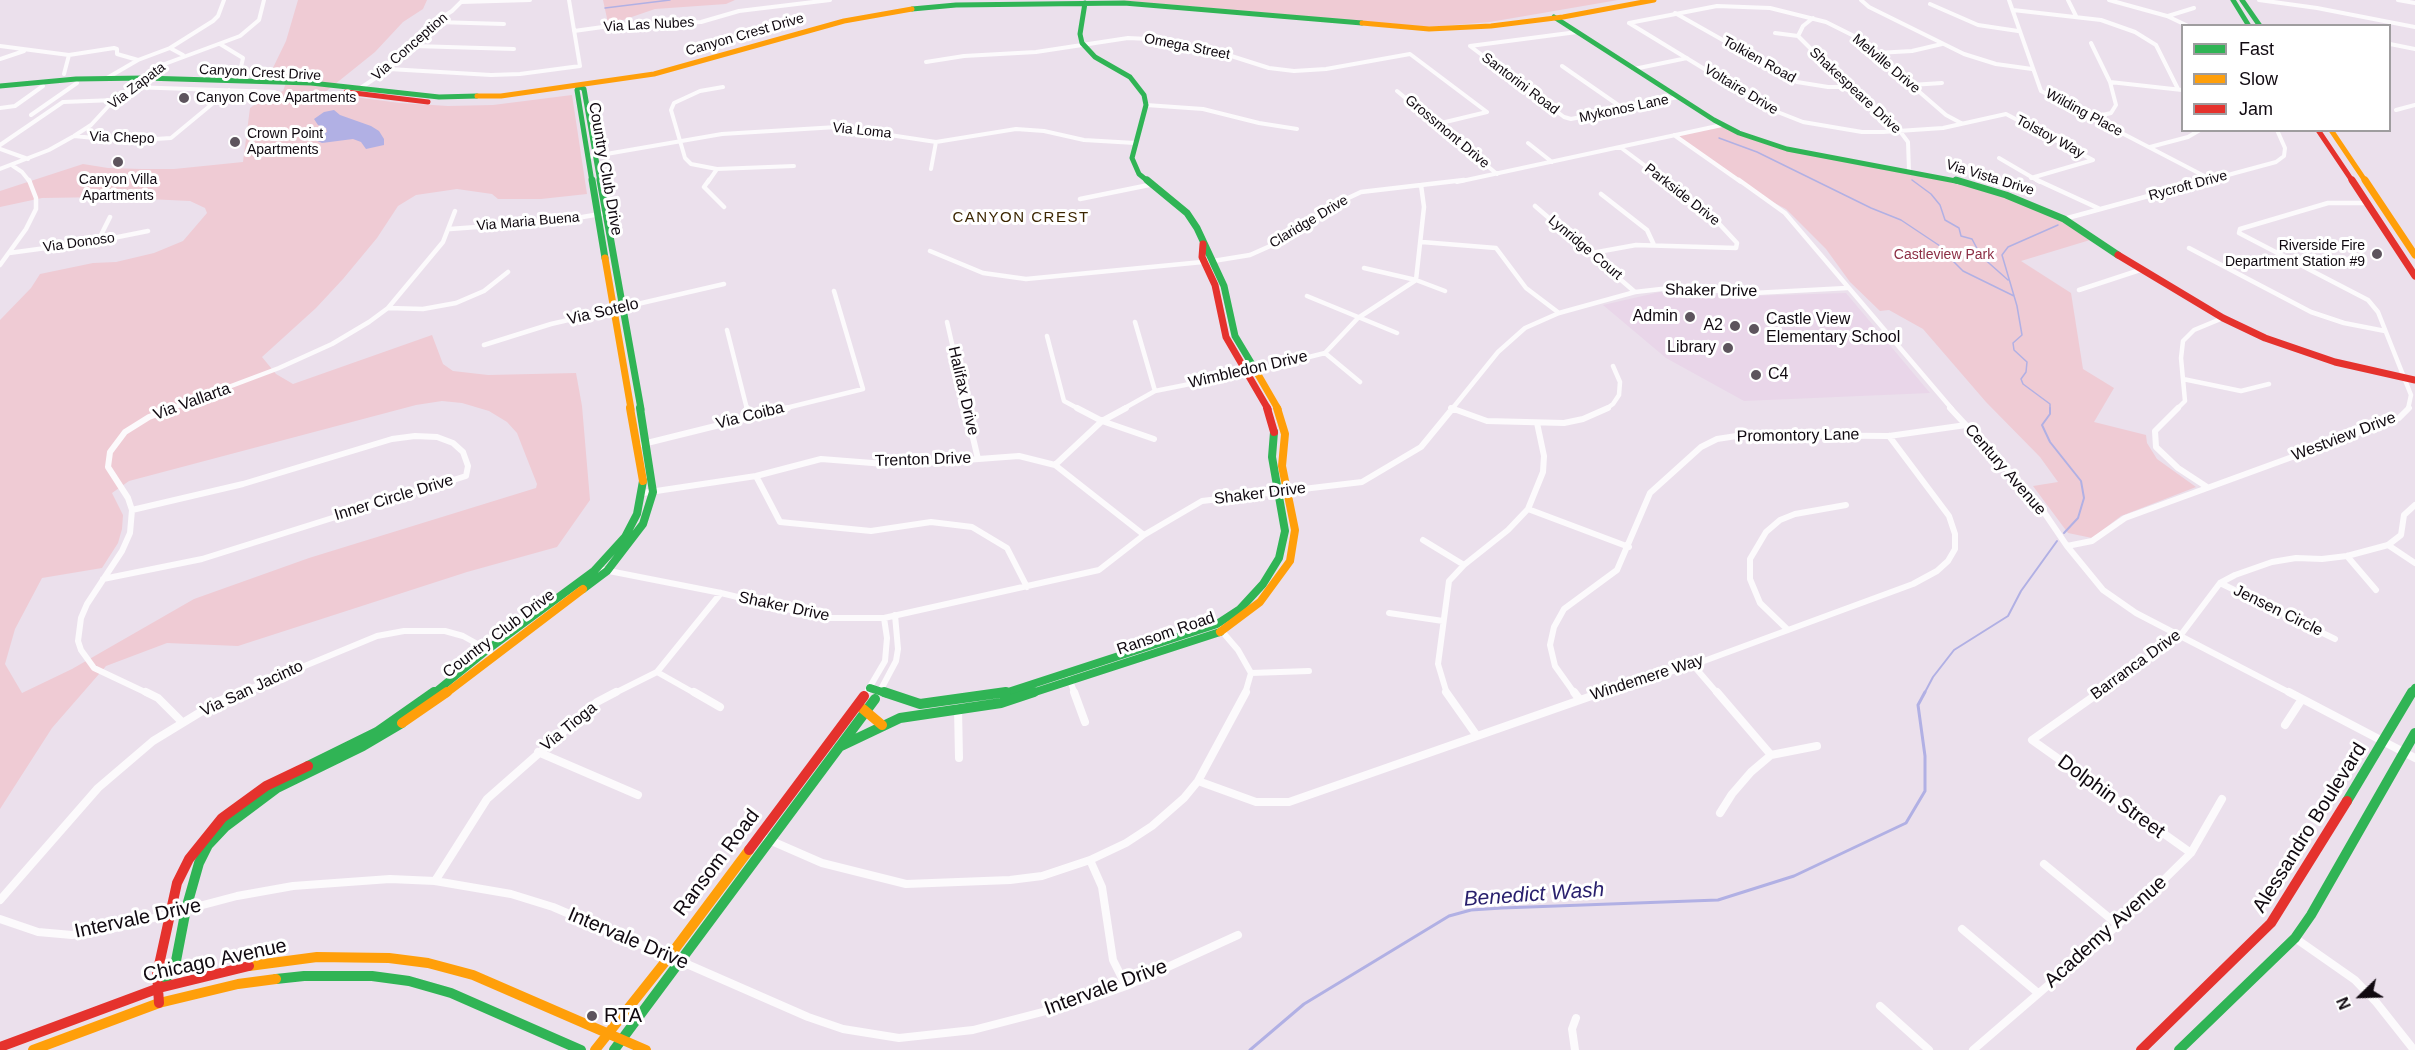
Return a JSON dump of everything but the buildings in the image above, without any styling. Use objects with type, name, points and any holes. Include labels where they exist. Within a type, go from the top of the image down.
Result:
[{"type":"street","points":[[107,78],[138,60],[170,48],[213,21],[218,16],[224,0]]},
{"type":"street","name":"Via Zapata","points":[[0,169],[29,159],[74,136],[90,125],[137,82],[162,65],[220,44],[252,28],[259,20],[264,0]]},
{"type":"street","points":[[462,1],[530,0]]},
{"type":"street","points":[[389,69],[491,75],[530,73],[580,66],[569,0]]},
{"type":"street","name":"Via Las Nubes","points":[[574,31],[610,26],[701,22],[739,11],[830,0]]},
{"type":"street","name":"Canyon Crest Drive","points":[[1554,17],[1559,13],[1631,0]]},
{"type":"street","name":"Canyon Crest Drive","points":[[0,87],[137,82],[359,90],[468,98],[580,88],[694,64],[820,27],[902,10],[989,4],[1085,3],[1174,6],[1340,23],[1429,29],[1491,26],[1654,0]]},
{"type":"street","points":[[1708,0],[1717,6]]},
{"type":"street","points":[[1770,8],[1773,0]]},
{"type":"street","points":[[1861,0],[1869,7],[1977,59],[2032,69]]},
{"type":"street","name":"Wilding Place","points":[[2009,0],[2041,91],[2212,180]]},
{"type":"street","points":[[2068,0],[2076,16]]},
{"type":"street","points":[[2109,0],[2168,16],[2184,24]]},
{"type":"street","points":[[2233,0],[2248,24]]},
{"type":"street","points":[[2242,0],[2259,24]]},
{"type":"street","points":[[2259,0],[2415,26]]},
{"type":"street","points":[[2286,0],[2415,26]]},
{"type":"street","points":[[2398,0],[2415,3]]},
{"type":"street","name":"Via Conception","points":[[359,90],[389,69],[435,22],[462,1]]},
{"type":"street","points":[[1085,3],[1080,34],[1082,44],[1095,57],[1133,79],[1143,91],[1146,105],[1203,109],[1264,124],[1297,129]]},
{"type":"street","points":[[1929,4],[1978,25],[2018,31]]},
{"type":"street","name":"Melville Drive","points":[[1629,23],[1717,6],[1770,8],[1813,18],[1846,31],[1876,53],[1946,115],[1961,123]]},
{"type":"street","points":[[2168,16],[2194,8]]},
{"type":"street","points":[[2013,10],[2076,16],[2122,26],[2156,45],[2180,90]]},
{"type":"street","name":"Tolkien Road","points":[[1675,13],[1797,81],[1828,87],[1849,87]]},
{"type":"street","name":"Via Vista Drive","points":[[1554,17],[1722,125],[1786,149],[1947,178],[2006,195],[2064,219],[2140,270],[2223,318],[2265,338],[2311,355],[2415,380]]},
{"type":"street","name":"Shakespeare Drive","points":[[1813,18],[1803,26],[1798,36],[1849,87],[1899,130],[1908,142],[1910,171]]},
{"type":"street","points":[[435,22],[504,24]]},
{"type":"street","name":"Voltaire Drive","points":[[1629,23],[1770,109],[1803,122],[1862,132],[1925,130],[2006,114]]},
{"type":"street","name":"Santorini Road","points":[[1571,119],[1564,117],[1470,46],[1482,42],[1577,32]]},
{"type":"street","points":[[1775,33],[1798,36]]},
{"type":"street","name":"Omega Street","points":[[926,62],[964,56],[1036,52],[1117,39],[1148,39],[1232,55],[1269,68],[1298,71],[1330,69],[1411,54],[1487,112],[1437,124]]},
{"type":"street","points":[[2090,118],[2111,113],[2116,105],[2109,82],[2091,43]]},
{"type":"street","points":[[220,44],[243,58],[244,62],[241,67],[232,73]]},
{"type":"street","points":[[1876,53],[1912,51],[1942,44]]},
{"type":"street","points":[[2391,44],[2415,49]]},
{"type":"street","points":[[0,46],[69,55],[114,48],[117,49],[117,54],[138,60]]},
{"type":"street","points":[[414,46],[514,49]]},
{"type":"street","points":[[170,48],[184,56]]},
{"type":"street","points":[[0,59],[27,50]]},
{"type":"street","points":[[64,74],[69,55]]},
{"type":"street","points":[[1634,69],[1687,58]]},
{"type":"street","points":[[1562,66],[1624,109]]},
{"type":"street","name":"Canyon Crest Drive","points":[[0,87],[107,78],[137,82]]},
{"type":"street","points":[[137,82],[275,92]]},
{"type":"street","points":[[1911,85],[1942,82]]},
{"type":"street","points":[[2109,82],[2180,90]]},
{"type":"street","points":[[31,115],[77,83]]},
{"type":"street","points":[[0,108],[15,106],[43,86]]},
{"type":"street","points":[[723,87],[700,91],[674,103],[671,110],[685,158],[691,164],[717,169],[794,166]]},
{"type":"street","name":"Country Club Drive","points":[[159,1003],[157,974],[177,883],[189,859],[207,834],[239,804],[293,771],[376,732],[395,720],[607,571],[643,524],[653,492],[642,444],[580,88]]},
{"type":"street","name":"Via Chepo","points":[[74,136],[125,141],[171,138],[230,90]]},
{"type":"street","name":"Grossmont Drive","points":[[1397,91],[1497,174]]},
{"type":"street","name":"Mykonos Lane","points":[[1571,119],[1678,97]]},
{"type":"street","points":[[0,147],[63,102],[115,100]]},
{"type":"street","name":"Ransom Road","points":[[1146,105],[1132,158],[1139,174],[1149,185],[1187,213],[1197,228],[1209,261],[1226,337],[1245,373],[1264,400],[1272,419],[1275,434],[1272,457],[1282,491]]},
{"type":"street","points":[[2396,110],[2415,105]]},
{"type":"street","name":"Tolstoy Way","points":[[2006,114],[2094,160],[2031,178]]},
{"type":"street","name":"Claridge Drive","points":[[930,251],[983,273],[1026,279],[1250,255],[1277,243],[1344,200],[1361,192],[1448,184],[1722,125]]},
{"type":"street","name":"Via Loma","points":[[592,156],[722,134],[837,127],[936,142],[987,132],[1024,129],[1084,140],[1135,143]]},
{"type":"street","points":[[2149,147],[2188,137],[2197,132]]},
{"type":"street","name":"Rycroft Drive","points":[[2064,219],[2276,162],[2284,156],[2284,148],[2278,132]]},
{"type":"street","points":[[2319,132],[2415,276]]},
{"type":"street","points":[[2332,132],[2415,255]]},
{"type":"street","name":"Century Avenue","points":[[1674,135],[1785,213],[1966,425],[2035,500],[2067,546],[2103,590],[2116,600],[2180,636],[2415,758]]},
{"type":"street","points":[[931,169],[936,142]]},
{"type":"street","points":[[1528,142],[1552,162]]},
{"type":"street","points":[[0,147],[29,159]]},
{"type":"street","name":"Parkside Drive","points":[[1620,147],[1712,215],[1737,243],[1736,248],[1720,249],[1654,245]]},
{"type":"street","points":[[1999,158],[2031,178],[2100,209]]},
{"type":"street","points":[[0,265],[36,210],[36,198],[27,177],[13,166]]},
{"type":"street","points":[[717,169],[704,187],[724,207]]},
{"type":"street","points":[[1080,199],[1149,185]]},
{"type":"street","points":[[1416,280],[1422,242],[1424,207],[1421,185]]},
{"type":"street","points":[[1592,253],[1619,247],[1654,245],[1647,230],[1601,194]]},
{"type":"street","name":"Westview Drive","points":[[2067,546],[2099,539],[2125,518],[2399,418],[2407,412],[2411,403],[2411,395],[2378,312],[2368,300],[2239,232],[2240,229],[2328,203],[2366,203]]},
{"type":"street","name":"Lynridge Court","points":[[1535,206],[1635,292]]},
{"type":"street","name":"Via Vallarta","points":[[132,510],[128,498],[108,467],[110,452],[125,432],[160,411],[238,385],[321,348],[349,334],[388,308],[419,273],[450,229],[455,210]]},
{"type":"street","name":"Via Maria Buena","points":[[450,229],[552,221],[602,213]]},
{"type":"street","points":[[98,241],[110,217]]},
{"type":"street","name":"Via Donoso","points":[[9,253],[98,241],[148,231]]},
{"type":"street","points":[[1422,242],[1496,248],[1526,288],[1559,313]]},
{"type":"street","points":[[2189,248],[2311,312],[2344,323],[2385,331]]},
{"type":"street","name":"Ransom Road","points":[[839,747],[882,725],[1069,677],[1219,628],[1252,597],[1279,558],[1285,531],[1282,491],[1284,425],[1280,411],[1235,336],[1224,286],[1209,261]]},
{"type":"street","points":[[1365,268],[1416,280],[1445,291]]},
{"type":"street","points":[[2079,290],[2140,270]]},
{"type":"street","points":[[388,308],[423,309],[456,303],[484,291],[508,272]]},
{"type":"street","name":"Wimbledon Drive","points":[[1055,465],[1102,421],[1155,391],[1245,373],[1325,353],[1358,318],[1416,280]]},
{"type":"street","name":"Via Sotelo","points":[[484,345],[551,324],[724,284]]},
{"type":"street","name":"Shaker Drive","points":[[597,568],[721,593],[824,618],[884,618],[1027,587],[1100,570],[1144,535],[1202,501],[1362,482],[1421,447],[1498,352],[1525,328],[1559,313],[1635,292],[1670,288],[1754,293],[1847,288]]},
{"type":"street","name":"Via Coiba","points":[[642,444],[863,389],[834,291]]},
{"type":"street","points":[[1307,296],[1397,333]]},
{"type":"street","points":[[2207,487],[2178,468],[2156,447],[2155,431],[2185,401],[2181,358],[2183,341],[2194,330],[2223,318]]},
{"type":"street","name":"Halifax Drive","points":[[947,322],[978,459]]},
{"type":"street","points":[[1135,322],[1155,391]]},
{"type":"street","points":[[727,330],[749,416]]},
{"type":"street","points":[[1047,336],[1064,401],[1102,421],[1154,439]]},
{"type":"street","points":[[1325,353],[1360,382]]},
{"type":"street","points":[[1451,408],[1486,421],[1564,423],[1583,419],[1600,413],[1613,404],[1619,395],[1620,382],[1613,366]]},
{"type":"street","points":[[2183,379],[2241,391],[2269,384]]},
{"type":"street","points":[[1477,736],[1446,693],[1438,664],[1449,581],[1464,565],[1508,530],[1528,509],[1543,472],[1544,456],[1537,423]]},
{"type":"street","name":"Promontory Lane","points":[[1580,699],[1556,666],[1550,645],[1554,627],[1564,609],[1617,570],[1629,547],[1650,493],[1701,447],[1717,439],[1743,435],[1889,436],[1966,425]]},
{"type":"street","name":"Inner Circle Drive","points":[[103,579],[202,559],[466,476],[468,466],[463,452],[453,443],[437,437],[415,436],[392,439],[243,484],[132,510]]},
{"type":"street","name":"Windemere Way","points":[[1198,781],[1256,802],[1289,802],[1580,699],[1693,664],[1913,584],[1937,571],[1948,561],[1955,549],[1955,534],[1949,516],[1889,436]]},
{"type":"street","name":"Country Club Drive","points":[[159,988],[175,966],[186,909],[199,863],[208,846],[238,815],[277,788],[393,730],[597,568],[625,537],[637,514],[643,494],[642,444]]},
{"type":"street","name":"Trenton Drive","points":[[643,494],[756,476],[822,459],[898,465],[1019,456],[1055,465],[1144,535]]},
{"type":"street","points":[[756,476],[780,522],[871,531],[931,522],[972,527],[1007,548],[1027,587]]},
{"type":"street","points":[[1788,630],[1760,603],[1750,579],[1750,559],[1766,532],[1780,520],[1795,514],[1846,505]]},
{"type":"street","points":[[2220,583],[2272,562],[2296,558],[2322,559],[2347,556],[2388,545],[2401,535],[2404,515],[2415,506]]},
{"type":"street","points":[[1528,509],[1629,547]]},
{"type":"street","points":[[132,510],[130,533],[122,551],[87,604],[81,618],[78,641],[81,650],[94,668],[158,698],[182,722]]},
{"type":"street","points":[[1423,540],[1464,565]]},
{"type":"street","points":[[2388,545],[2415,563]]},
{"type":"street","points":[[2347,556],[2376,590]]},
{"type":"street","name":"Barranca Drive","points":[[2032,740],[2180,636],[2220,583]]},
{"type":"street","name":"Jensen Circle","points":[[2220,583],[2335,639]]},
{"type":"street","name":"Via Tioga","points":[[435,881],[487,799],[597,702],[657,672],[721,593]]},
{"type":"street","points":[[1389,613],[1443,621]]},
{"type":"street","points":[[878,695],[892,672],[898,649],[895,615]]},
{"type":"street","points":[[864,696],[885,661],[887,638],[884,618]]},
{"type":"street","points":[[759,835],[822,863],[906,884],[1010,880],[1042,876],[1090,860],[1126,843],[1152,826],[1184,798],[1198,781],[1241,704],[1251,673],[1238,650],[1219,628]]},
{"type":"street","name":"Via San Jacinto","points":[[0,900],[98,788],[129,760],[182,722],[247,688],[377,636],[404,631],[445,631],[463,636],[491,652]]},
{"type":"street","points":[[1693,664],[1771,754]]},
{"type":"street","points":[[1251,673],[1310,671]]},
{"type":"street","points":[[657,672],[720,707]]},
{"type":"street","points":[[1069,677],[1085,722]]},
{"type":"street","name":"Ransom Road","points":[[870,688],[878,695],[910,703],[958,705]]},
{"type":"street","name":"Alessandro Boulevard","points":[[2141,1050],[2271,923],[2415,688]]},
{"type":"street","name":"Ransom Road","points":[[614,1050],[878,695]]},
{"type":"street","name":"Ransom Road","points":[[595,1050],[669,957],[864,696]]},
{"type":"street","points":[[2285,725],[2302,699]]},
{"type":"street","points":[[858,704],[882,725]]},
{"type":"street","points":[[958,705],[958,758]]},
{"type":"street","points":[[2179,1050],[2295,938],[2311,915],[2415,733]]},
{"type":"street","name":"Dolphin Street","points":[[2032,740],[2190,853]]},
{"type":"street","points":[[1720,813],[1732,794],[1751,772],[1771,754],[1817,746]]},
{"type":"street","points":[[538,752],[638,795]]},
{"type":"street","name":"Academy Avenue","points":[[1973,1050],[2118,925],[2190,853],[2222,799]]},
{"type":"street","points":[[1090,860],[1102,887],[1113,960],[1126,986]]},
{"type":"street","points":[[2044,864],[2118,925]]},
{"type":"street","name":"Intervale Drive","points":[[0,919],[38,932],[72,935],[112,929],[237,896],[293,886],[381,879],[435,881],[511,894],[553,907],[826,1023],[843,1029],[899,1038],[974,1030],[1082,1002],[1126,986],[1238,935]]},
{"type":"street","points":[[1962,929],[2038,993]]},
{"type":"street","points":[[2295,938],[2355,980],[2376,1002],[2414,1050]]},
{"type":"street","name":"Chicago Avenue","points":[[0,1047],[159,988],[247,966],[308,958],[389,958],[429,963],[473,975],[547,1005],[608,1035],[645,1050]]},
{"type":"street","name":"Chicago Avenue","points":[[33,1050],[159,1003],[238,984],[295,977],[372,976],[409,981],[451,993],[581,1050]]},
{"type":"street","points":[[1880,1006],[1929,1050]]},
{"type":"street","points":[[1575,1050],[1572,1029],[1576,1018]]},
{"type":"shaded area","name":"Castle View Elementary School","points":[[1660,292],[1749,296],[1846,293],[1930,393],[1744,401],[1666,358],[1603,305]]},
{"type":"green space","points":[[298,0],[427,0],[423,9],[403,22],[375,52],[324,93],[400,103],[448,106],[493,105],[572,95],[587,194],[541,199],[498,199],[492,194],[457,189],[416,195],[398,206],[377,238],[343,279],[316,308],[262,357],[276,374],[293,384],[432,335],[443,364],[453,371],[488,375],[576,373],[582,406],[590,500],[557,547],[467,572],[238,646],[167,643],[106,666],[52,728],[0,809],[0,320],[31,288],[40,274],[93,263],[116,262],[154,253],[183,241],[207,213],[205,208],[190,201],[106,197],[42,198],[0,207],[0,191],[83,164],[108,168],[174,169],[243,162],[250,108],[264,98],[283,91],[287,80],[269,76],[286,41]],"holes":[[[442,401],[462,403],[489,411],[507,422],[517,433],[537,484],[536,488],[309,558],[194,599],[72,669],[22,693],[5,664],[15,629],[42,578],[102,568],[118,543],[122,529],[123,515],[112,493],[129,481],[416,405]]]},
{"type":"green space","points":[[603,0],[735,0],[726,4],[655,9],[608,23]]},
{"type":"green space","points":[[1118,0],[1618,0],[1490,22],[1429,27]]},
{"type":"green space","name":"Castleview Park","points":[[1719,124],[1764,143],[1964,183],[2053,215],[2090,240],[2021,261],[2071,293],[2083,369],[2114,388],[2094,422],[2146,435],[2147,443],[2157,459],[2196,487],[2121,516],[2092,538],[2068,533],[2033,486],[2058,482],[2040,457],[1986,402],[1923,329],[1889,310],[1880,311],[1850,282],[1826,249],[1786,209],[1765,198],[1672,135]]},
{"type":"water","points":[[334,110],[340,115],[379,131],[384,139],[384,145],[366,149],[361,142],[353,139],[322,143],[311,138],[327,132],[326,128],[318,125],[314,119],[324,112]]},
{"type":"waterway","points":[[605,8],[670,0]]},
{"type":"waterway","points":[[1719,138],[1757,152],[1871,208],[1901,220],[1949,252],[1953,261],[1963,271],[2014,296]]},
{"type":"waterway","points":[[1912,180],[1931,194],[1940,205],[1945,220],[1959,228],[1961,236],[1972,239],[1981,256],[2008,280]]},
{"type":"waterway","points":[[2058,225],[2008,247],[2002,255],[2017,306],[2022,335],[2013,343],[2014,350],[2027,362],[2026,372],[2021,379],[2023,384],[2050,404],[2050,414],[2042,425],[2050,442],[2081,481],[2084,498],[2078,518],[2064,533]]},
{"type":"waterway","points":[[1924,694],[1933,677],[1954,650],[2008,616],[2021,591],[2057,541]]},
{"type":"waterway","name":"Benedict Wash","points":[[1250,1050],[1304,1004],[1449,916],[1471,910],[1502,908],[1718,900],[1794,876],[1906,823],[1925,791],[1925,756],[1918,705],[1925,692]]},
{"type":"traffic: fast","points":[[2233,0],[2248,24]]},
{"type":"traffic: fast","points":[[2242,0],[2259,24]]},
{"type":"traffic: fast","points":[[1085,3],[1080,34],[1082,43],[1095,57],[1130,77],[1144,95],[1146,105],[1132,158],[1139,174],[1187,213],[1197,228],[1224,286],[1235,336],[1256,371]]},
{"type":"traffic: fast","points":[[912,9],[956,5],[1124,3],[1362,23]]},
{"type":"traffic: fast","points":[[1554,17],[1714,120],[1739,133],[1787,149],[1947,178],[2006,195],[2064,219],[2118,255]]},
{"type":"traffic: fast","points":[[0,86],[76,79],[144,78],[311,83],[439,97],[477,96]]},
{"type":"traffic: fast","points":[[579,86],[584,89],[651,467],[653,492],[643,524],[633,540],[607,571],[583,589]]},
{"type":"traffic: fast","points":[[579,86],[577,90],[605,258]]},
{"type":"traffic: fast","points":[[870,688],[920,704],[998,695],[1217,624],[1240,609],[1263,584],[1279,558],[1285,531],[1272,457],[1274,432]]},
{"type":"traffic: fast","points":[[308,766],[377,732],[420,704],[487,650],[594,571],[625,537],[637,514],[643,481]]},
{"type":"traffic: fast","points":[[839,747],[900,718],[1001,703],[1220,632]]},
{"type":"traffic: fast","points":[[2347,801],[2415,688]]},
{"type":"traffic: fast","points":[[614,1050],[875,699]]},
{"type":"traffic: fast","points":[[159,988],[175,966],[186,909],[199,863],[208,845],[225,827],[277,788],[363,746],[402,723]]},
{"type":"traffic: fast","points":[[2179,1050],[2295,938],[2311,915],[2415,733]]},
{"type":"traffic: fast","points":[[276,979],[304,976],[372,976],[409,981],[451,993],[581,1050]]},
{"type":"traffic: slow","points":[[1362,23],[1429,29],[1491,26],[1563,17],[1654,0]]},
{"type":"traffic: slow","points":[[477,96],[501,96],[654,74],[844,21],[912,9]]},
{"type":"traffic: slow","points":[[2332,132],[2415,255]]},
{"type":"traffic: slow","points":[[605,258],[643,481]]},
{"type":"traffic: slow","points":[[1220,632],[1260,602],[1290,561],[1295,530],[1282,466],[1285,434],[1279,411],[1256,371]]},
{"type":"traffic: slow","points":[[402,723],[421,712],[583,589]]},
{"type":"traffic: slow","points":[[863,709],[882,725]]},
{"type":"traffic: slow","points":[[595,1050],[669,957],[749,850]]},
{"type":"traffic: slow","points":[[249,966],[317,957],[389,958],[428,963],[473,975],[646,1050]]},
{"type":"traffic: slow","points":[[33,1050],[159,1003],[238,984],[276,979]]},
{"type":"traffic: jam","points":[[346,92],[428,102]]},
{"type":"traffic: jam","points":[[2319,132],[2415,276]]},
{"type":"traffic: jam","points":[[1203,244],[1202,257],[1215,285],[1226,337],[1232,351],[1264,400],[1274,432]]},
{"type":"traffic: jam","points":[[2118,255],[2223,318],[2265,338],[2335,362],[2415,380]]},
{"type":"traffic: jam","points":[[749,850],[864,696]]},
{"type":"traffic: jam","points":[[159,1003],[157,974],[177,883],[189,859],[222,818],[266,786],[308,766]]},
{"type":"traffic: jam","points":[[2141,1050],[2271,923],[2347,801]]},
{"type":"traffic: jam","points":[[0,1047],[159,988],[249,966]]},
{"type":"place","name":"Canyon Cove Apartments","points":[[184,98]]},
{"type":"place","name":"Crown Point Apartments","points":[[235,142]]},
{"type":"place","name":"Canyon Villa Apartments","points":[[118,162]]},
{"type":"place","name":"Riverside Fire Department Station #9","points":[[2377,254]]},
{"type":"place","name":"Admin","points":[[1690,317]]},
{"type":"place","name":"A2","points":[[1735,326]]},
{"type":"place","name":"Castle View Elementary School","points":[[1754,329]]},
{"type":"place","name":"Library","points":[[1728,348]]},
{"type":"place","name":"C4","points":[[1756,375]]},
{"type":"place","name":"RTA","points":[[592,1016]]},
{"type":"district","name":"CANYON CREST","points":[[1021,218]]}]
